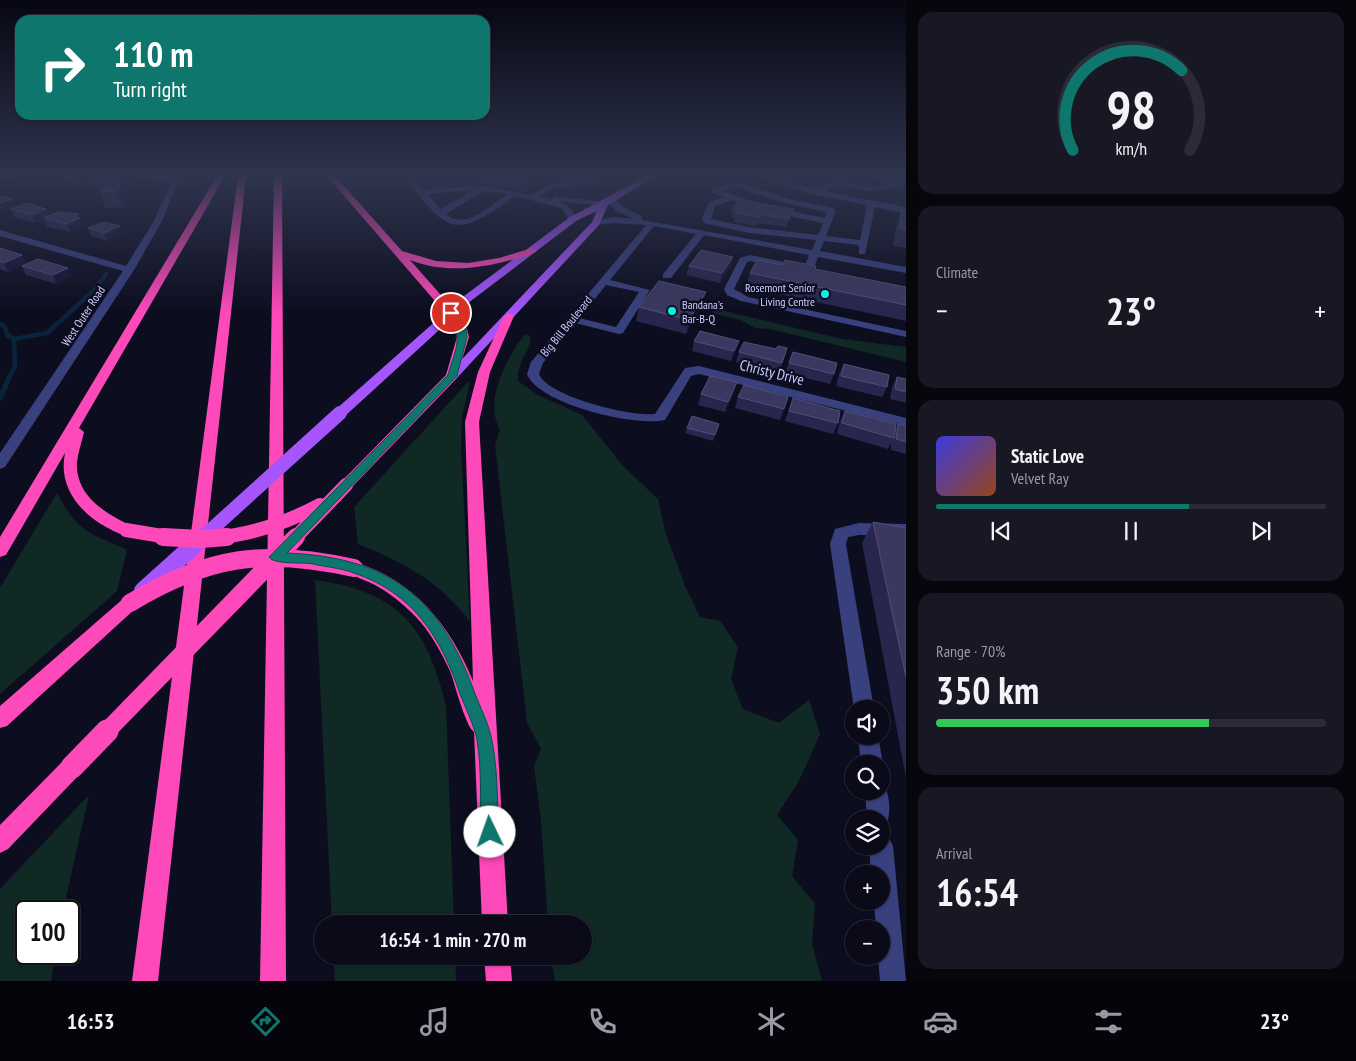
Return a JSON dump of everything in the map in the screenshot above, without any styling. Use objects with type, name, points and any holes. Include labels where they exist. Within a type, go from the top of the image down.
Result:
[{"type":"highway","points":[[0,551],[194,222]]},
{"type":"highway","points":[[145,981],[236,222]]},
{"type":"highway","points":[[273,981],[278,222]]},
{"type":"highway","points":[[0,841],[452,376],[463,337],[461,329],[451,313],[372,222]]},
{"type":"highway","points":[[399,252],[415,260],[451,267],[495,263],[532,251]]},
{"type":"highway","points":[[495,915],[484,740],[472,422],[484,372],[508,316]]},
{"type":"highway","points":[[79,420],[70,465],[74,485],[83,502],[101,518],[126,530],[163,538],[199,540],[232,536],[276,525],[300,515],[341,490]]},
{"type":"highway","points":[[0,719],[130,603],[174,579],[198,570],[232,562],[276,557],[308,558],[354,568],[379,578],[404,593],[425,612],[445,640],[460,672],[484,740]]},
{"type":"highway","points":[[498,965],[499,981]]},
{"type":"main road","points":[[130,603],[451,313],[569,222]]},
{"type":"main road","points":[[452,376],[596,223]]},
{"type":"street","name":"West Outer Road","points":[[0,464],[129,270],[158,222]]},
{"type":"street","points":[[451,222],[458,224],[468,224],[471,222]]},
{"type":"street","points":[[596,223],[603,222]]},
{"type":"street","points":[[637,222],[652,223],[906,270]]},
{"type":"street","points":[[711,222],[748,230],[864,243]]},
{"type":"street","points":[[828,222],[821,237],[812,270],[750,258],[744,260],[729,289],[731,293],[745,299],[906,334]]},
{"type":"street","points":[[861,261],[868,222]]},
{"type":"street","name":"Big Bill Boulevard","points":[[652,223],[602,281],[533,368],[535,380],[547,390],[580,403],[639,419],[654,419]]},
{"type":"street","points":[[667,276],[694,249],[702,232]]},
{"type":"street","points":[[0,233],[129,270]]},
{"type":"street","points":[[571,319],[619,331],[646,290],[602,281]]},
{"type":"street","name":"Christy Drive","points":[[654,419],[663,413],[686,374],[689,371],[699,370],[906,422]]},
{"type":"street","points":[[863,700],[838,544],[841,533],[859,529],[906,530]]},
{"type":"street","points":[[881,855],[893,981]]},
{"type":"green space","points":[[716,309],[842,339],[906,347],[906,362],[770,329],[755,328],[741,320],[714,314],[711,310]]},
{"type":"green space","points":[[525,334],[531,337],[519,369],[518,381],[538,395],[582,415],[623,466],[658,499],[665,531],[685,586],[700,617],[720,621],[738,647],[731,679],[743,709],[779,723],[809,700],[820,734],[799,781],[777,815],[798,840],[792,876],[815,904],[812,944],[822,981],[555,981],[552,965],[592,965],[592,915],[547,915],[541,821],[534,766],[541,749],[527,722],[495,445],[500,429],[495,418],[496,393],[499,380]]},
{"type":"green space","points":[[470,382],[462,417],[461,449],[470,621],[445,594],[420,575],[392,559],[358,544],[354,507]]},
{"type":"green space","points":[[57,493],[68,511],[82,527],[94,535],[127,550],[117,591],[0,694],[0,588]]},
{"type":"green space","points":[[315,580],[344,586],[368,594],[388,604],[404,618],[418,634],[429,654],[446,706],[454,915],[332,915]]},
{"type":"green space","points":[[89,795],[65,900],[15,900],[15,965],[53,965],[51,981],[0,981],[0,889]]},
{"type":"green space","points":[[334,965],[455,965],[456,981],[335,981]]},
{"type":"building","points":[[103,222],[120,226],[104,233],[88,228]]},
{"type":"building","points":[[901,222],[906,222],[906,230],[900,229]]},
{"type":"building","points":[[0,248],[22,255],[4,263],[0,261]]},
{"type":"building","points":[[701,250],[733,257],[722,273],[689,266]]},
{"type":"building","points":[[38,259],[68,268],[53,275],[22,266]]},
{"type":"building","points":[[757,260],[783,265],[785,260],[816,266],[815,269],[906,287],[906,305],[750,273]]},
{"type":"building","points":[[659,281],[706,292],[689,320],[639,307]]},
{"type":"building","points":[[700,331],[739,341],[734,351],[694,341]]},
{"type":"building","points":[[744,342],[776,349],[778,346],[787,348],[782,363],[739,352]]},
{"type":"building","points":[[793,352],[837,363],[834,374],[789,363]]},
{"type":"building","points":[[844,364],[889,375],[887,387],[841,376]]},
{"type":"building","points":[[710,376],[737,382],[728,402],[701,394]]},
{"type":"building","points":[[897,377],[906,379],[906,392],[895,389]]},
{"type":"building","points":[[744,385],[788,397],[784,409],[738,397]]},
{"type":"building","points":[[793,398],[840,411],[838,423],[789,411]]},
{"type":"building","points":[[845,411],[896,424],[894,438],[842,423]]},
{"type":"building","points":[[692,416],[719,424],[715,435],[687,428]]},
{"type":"building","points":[[898,424],[906,426],[906,442],[896,439]]},
{"type":"building","points":[[873,522],[906,528],[906,677]]},
{"type":"waterway","points":[[14,339],[47,333],[93,291],[106,274]]},
{"type":"waterway","points":[[0,324],[5,327],[7,335],[14,339]]},
{"type":"waterway","points":[[5,386],[15,366],[14,339]]},
{"type":"waterway","points":[[0,398],[6,385]]},
{"type":"place","name":"Rosemont Senior Living Centre","points":[[825,294]]},
{"type":"place","name":"Bandana's Bar-B-Q","points":[[672,311]]},
{"type":"route","points":[[451,313],[461,329],[463,337],[452,376],[276,557],[308,558],[329,561],[354,568],[379,578],[404,593],[425,612],[445,640],[460,672],[484,740],[490,832]]}]
